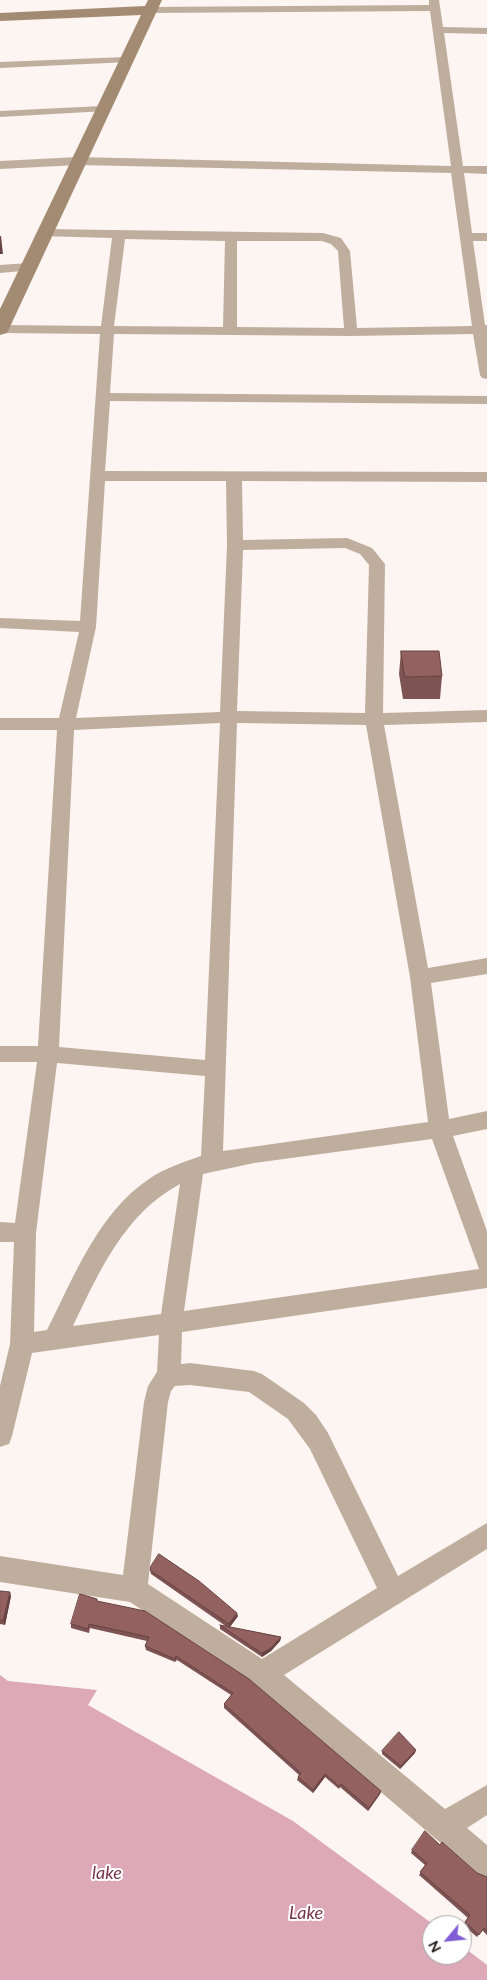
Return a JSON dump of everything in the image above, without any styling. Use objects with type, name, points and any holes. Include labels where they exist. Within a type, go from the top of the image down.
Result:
[{"type":"street","points":[[149,4],[125,60],[0,329],[351,332],[483,330]]},
{"type":"street","points":[[0,17],[149,4],[435,4],[466,237],[483,330],[487,375]]},
{"type":"street","points":[[439,30],[487,31]]},
{"type":"street","points":[[0,65],[125,60]]},
{"type":"street","points":[[0,114],[102,109]]},
{"type":"street","points":[[0,165],[78,160],[458,171],[487,170]]},
{"type":"street","points":[[44,233],[323,237],[336,241],[344,251],[351,332]]},
{"type":"street","points":[[0,1436],[5,1393],[22,1344],[25,1233],[48,1054],[66,724],[88,627],[107,330],[120,235]]},
{"type":"street","points":[[230,331],[231,237]]},
{"type":"street","points":[[466,237],[487,237]]},
{"type":"street","points":[[0,269],[28,267]]},
{"type":"street","points":[[103,398],[487,400]]},
{"type":"street","points":[[98,476],[487,477]]},
{"type":"street","points":[[134,1590],[156,1402],[160,1386],[169,1376],[171,1323],[203,1164],[216,1069],[235,545],[234,477]]},
{"type":"street","points":[[235,545],[346,542],[366,551],[377,564],[374,719],[420,977],[440,1130],[487,1263]]},
{"type":"street","points":[[0,623],[88,627]]},
{"type":"street","points":[[0,724],[66,724],[229,717],[374,719],[487,716]]},
{"type":"street","points":[[420,977],[487,966]]},
{"type":"street","points":[[0,1054],[48,1054],[216,1069]]},
{"type":"street","points":[[54,1340],[110,1233],[138,1200],[175,1174],[203,1164],[440,1130],[487,1120]]},
{"type":"street","points":[[0,1232],[25,1233]]},
{"type":"street","points":[[22,1344],[487,1278]]},
{"type":"street","points":[[169,1376],[190,1374],[254,1382],[296,1411],[319,1440],[393,1594]]},
{"type":"street","points":[[262,1674],[487,1535]]},
{"type":"street","points":[[0,1570],[134,1590],[262,1674],[487,1864]]},
{"type":"street","points":[[444,1826],[487,1799]]},
{"type":"water","name":"lake","points":[[0,1675],[8,1681],[97,1690],[88,1705],[293,1821],[422,1916],[422,1965],[472,1965],[472,1954],[487,1965],[487,1980],[0,1980]]},
{"type":"building","points":[[401,651],[439,651],[442,676],[405,677]]},
{"type":"building","points":[[159,1554],[199,1581],[237,1613],[229,1624],[150,1570]]},
{"type":"building","points":[[0,1591],[10,1592],[3,1621],[0,1620]]},
{"type":"building","points":[[80,1594],[97,1599],[97,1601],[145,1611],[249,1679],[381,1791],[369,1808],[341,1784],[339,1786],[325,1774],[313,1790],[298,1777],[301,1773],[224,1704],[233,1693],[176,1656],[175,1659],[145,1646],[149,1637],[89,1624],[88,1629],[71,1624]]},
{"type":"building","points":[[220,1625],[281,1637],[271,1648],[262,1653]]},
{"type":"building","points":[[399,1732],[416,1750],[401,1766],[382,1751]]},
{"type":"building","points":[[425,1831],[440,1845],[442,1842],[477,1873],[487,1877],[487,1931],[484,1928],[479,1935],[472,1928],[472,1915],[420,1872],[427,1863],[412,1850]]},
{"type":"water label","name":"Lake","points":[[306,1913]]}]
